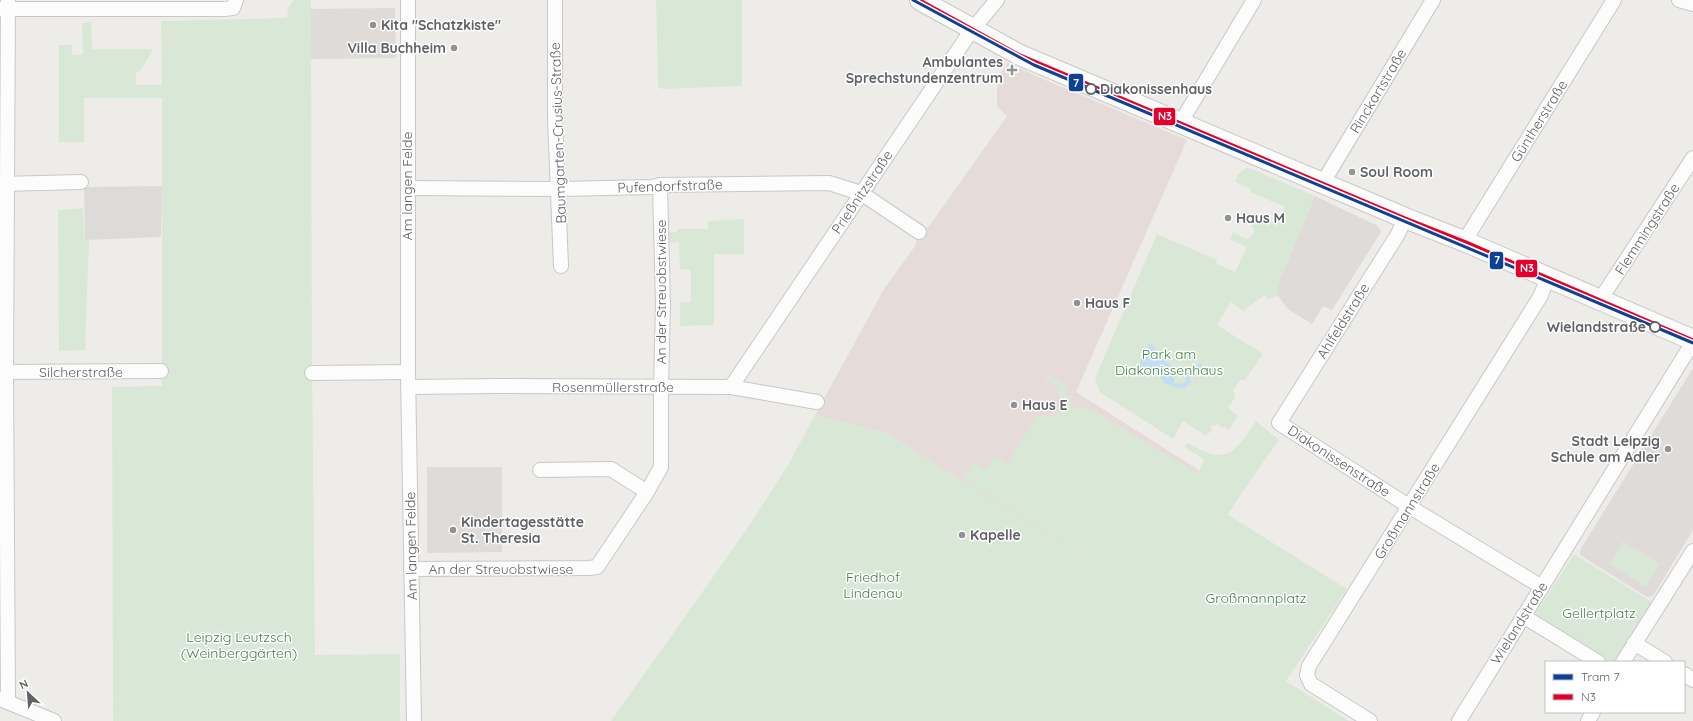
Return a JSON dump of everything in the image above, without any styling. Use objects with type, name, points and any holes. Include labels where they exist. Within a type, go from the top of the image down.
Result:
[{"type":"street","name":"Am langen Felde","points":[[408,0],[408,387],[414,721]]},
{"type":"street","name":"Baumgarten-Crusius-Straße","points":[[555,0],[556,118],[561,266]]},
{"type":"street","points":[[920,0],[1020,55],[1118,98],[1181,122],[1405,218],[1466,242],[1693,341]]},
{"type":"street","name":"Prießnitzstraße","points":[[731,387],[972,28],[997,0]]},
{"type":"street","points":[[1181,122],[1254,0]]},
{"type":"street","name":"Rinckartstraße","points":[[1324,183],[1433,0]]},
{"type":"street","name":"Güntherstraße","points":[[1466,242],[1470,232],[1614,0]]},
{"type":"street","points":[[1678,0],[1693,4]]},
{"type":"street","points":[[54,721],[4,700],[3,372],[5,6],[235,4]]},
{"type":"street","name":"Flemmingstraße","points":[[1600,300],[1693,158]]},
{"type":"street","points":[[4,184],[80,182]]},
{"type":"street","name":"Pufendorfstraße","points":[[408,188],[559,189],[652,187],[660,185],[829,183],[861,193],[919,232]]},
{"type":"street","name":"An der Streuobstwiese","points":[[411,569],[597,567],[647,492],[661,467],[663,304],[660,185]]},
{"type":"street","name":"Ahlfeldstraße","points":[[1279,423],[1398,234],[1405,218]]},
{"type":"street","name":"Großmannstraße","points":[[1370,721],[1311,684],[1307,675],[1309,666],[1410,507],[1540,297],[1548,278]]},
{"type":"street","name":"Wielandstraße","points":[[1459,721],[1693,341]]},
{"type":"street","name":"Silcherstraße","points":[[3,372],[161,371]]},
{"type":"street","points":[[312,374],[408,372]]},
{"type":"street","name":"Rosenmüllerstraße","points":[[408,387],[731,387],[817,402]]},
{"type":"street","name":"Diakonissenstraße","points":[[1279,423],[1410,507],[1542,587]]},
{"type":"street","points":[[540,470],[611,469],[647,492]]},
{"type":"street","points":[[1624,661],[1693,551]]},
{"type":"street","points":[[1523,616],[1596,661]]},
{"type":"street","points":[[1634,643],[1663,661]]},
{"type":"shaded area","points":[[395,8],[396,58],[311,59],[311,9]]},
{"type":"shaded area","points":[[1008,62],[1036,76],[1187,140],[1076,392],[1194,467],[1229,492],[1243,490],[1232,508],[1199,551],[1176,615],[886,433],[815,415],[884,289],[915,246],[919,232],[930,225],[1007,116],[997,106],[997,80]]},
{"type":"shaded area","points":[[162,186],[161,237],[85,240],[84,187]]},
{"type":"shaded area","points":[[1315,196],[1378,226],[1381,232],[1332,310],[1323,306],[1312,324],[1288,309],[1278,296],[1278,284]]},
{"type":"shaded area","name":"Stadt Leipzig Schule am Adler","points":[[1693,368],[1693,530],[1653,596],[1647,597],[1580,555],[1580,550]]},
{"type":"shaded area","points":[[427,467],[502,467],[502,552],[427,553]]},
{"type":"green space","name":"Leipzig Leutzsch (Weinberggärten)","points":[[294,0],[311,0],[312,366],[315,655],[400,654],[400,721],[113,721],[112,387],[162,386],[162,98],[84,98],[84,142],[59,142],[59,45],[72,45],[72,55],[83,55],[82,23],[91,22],[92,49],[153,49],[141,70],[136,73],[136,85],[162,85],[161,21],[287,18],[288,8]]},
{"type":"green space","points":[[656,0],[742,0],[742,86],[663,89],[658,87]]},
{"type":"green space","name":"Park am Diakonissenhaus","points":[[1247,167],[1315,196],[1278,284],[1278,296],[1268,299],[1265,295],[1243,311],[1231,302],[1217,325],[1263,354],[1245,380],[1240,380],[1233,390],[1235,398],[1228,408],[1238,416],[1229,430],[1225,427],[1220,427],[1219,424],[1211,426],[1212,430],[1206,436],[1183,421],[1173,439],[1100,392],[1095,378],[1157,234],[1217,260],[1216,263],[1235,272],[1247,247],[1230,240],[1233,232],[1248,239],[1254,231],[1251,224],[1238,221],[1243,210],[1277,224],[1285,207],[1250,192],[1251,189],[1235,182],[1238,174]]},
{"type":"green space","points":[[83,208],[85,240],[89,240],[85,350],[59,351],[58,210]]},
{"type":"green space","points":[[744,219],[744,254],[714,254],[714,325],[680,326],[680,302],[691,302],[691,270],[680,269],[679,242],[667,243],[666,232],[677,232],[678,229],[708,229],[708,221]]},
{"type":"green space","name":"Friedhof Lindenau","points":[[1048,375],[1068,387],[1066,394],[1072,398],[1071,405],[1073,407],[1083,409],[1086,406],[1198,474],[1204,459],[1184,447],[1188,443],[1212,454],[1220,455],[1228,453],[1235,449],[1256,421],[1279,440],[1227,514],[1347,589],[1286,681],[1349,721],[611,721],[749,526],[788,465],[815,415],[886,433],[1112,574],[962,478],[974,462],[987,470],[995,456],[1007,464],[1038,414],[1042,417],[1057,414],[1066,407],[1065,401],[1059,397],[1058,388],[1045,379]]},
{"type":"green space","points":[[1623,541],[1660,564],[1646,587],[1609,564]]},
{"type":"green space","name":"Gellertplatz","points":[[1574,554],[1655,604],[1620,661],[1607,661],[1534,616]]},
{"type":"water","points":[[1152,344],[1166,362],[1178,371],[1179,375],[1174,378],[1174,385],[1165,384],[1160,376],[1142,367],[1140,362],[1147,353],[1148,345]]},
{"type":"waterway","points":[[1174,385],[1184,386],[1189,381],[1188,378],[1200,365]]},
{"type":"tram line","name":"7","points":[[913,0],[1034,65],[1693,343]]},
{"type":"transit line","name":"N3","points":[[920,0],[1020,55],[1405,218],[1466,242],[1693,340]]},
{"type":"place","name":"Kita \"Schatzkiste\"","points":[[373,25]]},
{"type":"place","name":"Villa Buchheim","points":[[454,48]]},
{"type":"place","name":"Ambulantes Sprechstundenzentrum","points":[[1012,70]]},
{"type":"place","name":"Diakonissenhaus","points":[[1091,89]]},
{"type":"place","name":"Soul Room","points":[[1352,172]]},
{"type":"place","name":"Haus M","points":[[1228,218]]},
{"type":"place","name":"Haus F","points":[[1077,303]]},
{"type":"place","name":"Wielandstraße","points":[[1655,327]]},
{"type":"place","name":"Haus E","points":[[1014,405]]},
{"type":"place","name":"Stadt Leipzig Schule am Adler","points":[[1668,449]]},
{"type":"place","name":"Kindertagesstätte St. Theresia","points":[[453,530]]},
{"type":"place","name":"Kapelle","points":[[962,535]]},
{"type":"park label","name":"Großmannplatz","points":[[1256,598]]}]
